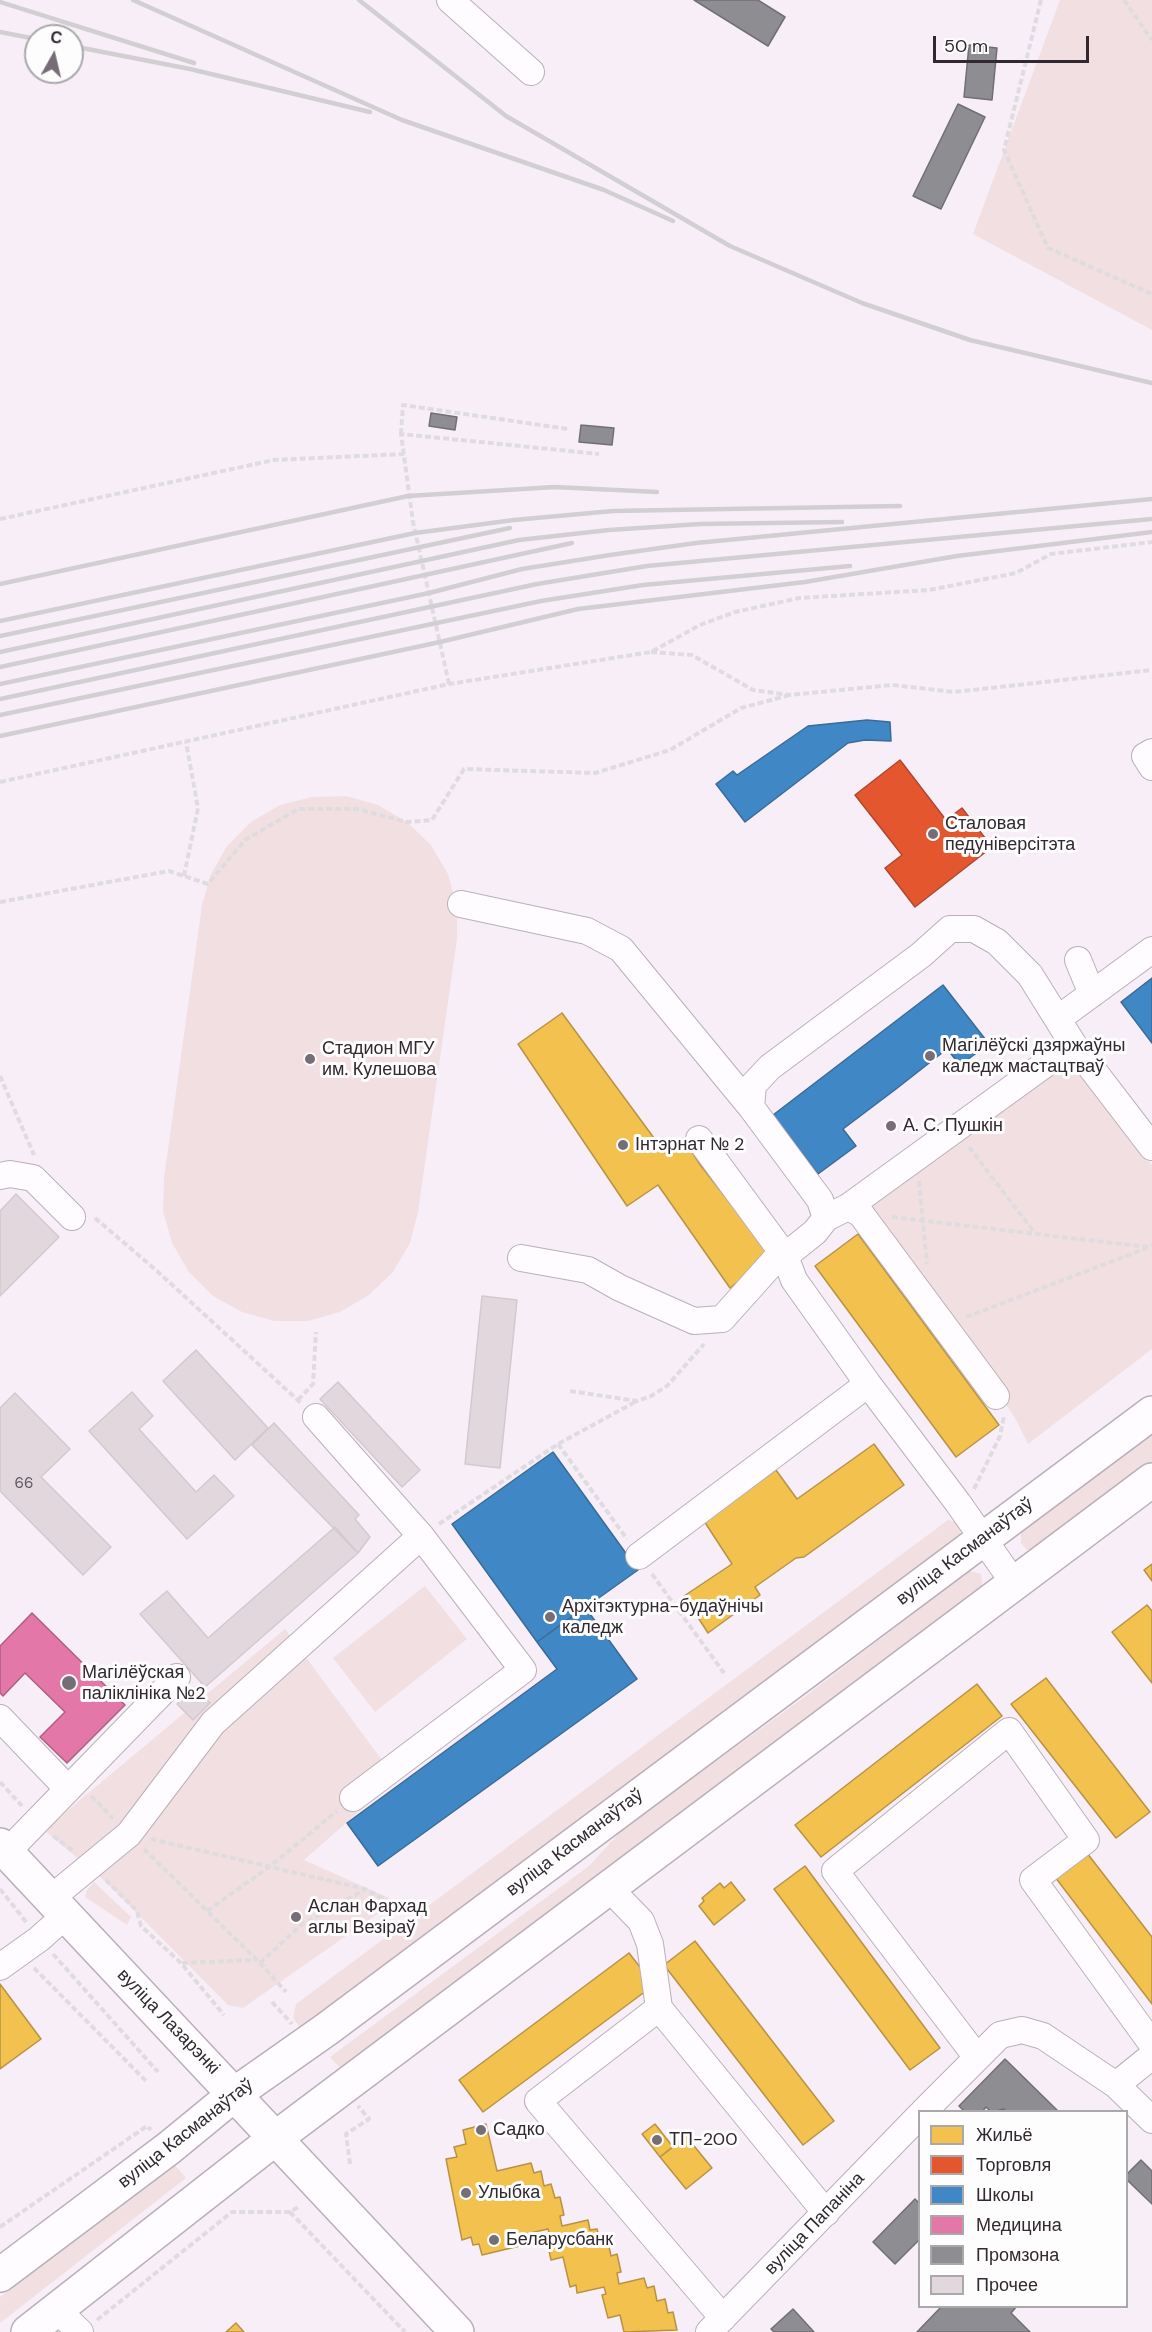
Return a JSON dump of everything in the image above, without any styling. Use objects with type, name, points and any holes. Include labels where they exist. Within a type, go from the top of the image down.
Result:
[{"type":"main road","name":"вуліца Касманаўтаў","points":[[0,2276],[169,2148],[236,2094],[337,2022],[1152,1413]]},
{"type":"main road","points":[[28,2332],[277,2137],[1152,1480]]},
{"type":"main road","name":"вуліца Лазарэнкі","points":[[4,1849],[458,2332]]},
{"type":"street","points":[[450,0],[531,72]]},
{"type":"street","points":[[1152,752],[1145,756],[1152,767]]},
{"type":"street","points":[[461,904],[587,931],[621,949],[751,1107],[820,1200],[845,1213],[942,1326],[996,1396]]},
{"type":"street","points":[[751,1107],[753,1085],[770,1067],[921,955],[950,929],[974,929],[997,942],[1030,975],[1059,1018],[1073,1044],[1152,1147]]},
{"type":"street","points":[[1059,1018],[1152,950]]},
{"type":"street","points":[[1078,960],[1092,994]]},
{"type":"street","points":[[521,1258],[588,1270],[620,1288],[694,1321],[722,1319],[783,1254],[845,1213],[917,1157],[1073,1044]]},
{"type":"street","points":[[699,1139],[783,1254],[794,1280],[1014,1583]]},
{"type":"street","points":[[0,1176],[10,1174],[33,1178],[80,1214]]},
{"type":"street","points":[[639,1556],[868,1384]]},
{"type":"street","points":[[307,1408],[421,1536],[523,1670],[353,1798]]},
{"type":"street","points":[[20,1953],[91,1865],[129,1834],[213,1723],[421,1536]]},
{"type":"street","points":[[4,1849],[37,1823],[71,1784],[177,1677]]},
{"type":"street","points":[[0,1718],[71,1784]]},
{"type":"street","points":[[976,2056],[835,1871],[1010,1731],[1086,1840],[1033,1880],[1152,2043]]},
{"type":"street","points":[[608,1887],[641,1921],[650,1944],[659,2008],[826,2213]]},
{"type":"street","points":[[659,2008],[538,2101],[716,2325]]},
{"type":"street","points":[[925,2110],[976,2056],[1000,2035],[1022,2030],[1043,2036],[1116,2085],[1152,2120]]},
{"type":"street","points":[[1116,2085],[1152,2056]]},
{"type":"street","name":"вуліца Папаніна","points":[[716,2325],[918,2117]]},
{"type":"street","points":[[56,2309],[86,2328]]},
{"type":"path","points":[[1041,0],[1004,150],[1048,248],[1152,294]]},
{"type":"path","points":[[1124,0],[1152,40]]},
{"type":"path","points":[[449,684],[413,522],[401,434],[403,405],[568,429]]},
{"type":"path","points":[[401,434],[599,454]]},
{"type":"path","points":[[0,519],[274,460],[404,454]]},
{"type":"path","points":[[651,652],[700,625],[735,612],[799,598],[929,590],[1016,573],[1051,554],[1152,542]]},
{"type":"path","points":[[0,782],[449,684],[651,652],[692,655],[753,690],[790,695]]},
{"type":"path","points":[[0,902],[169,871],[208,884],[245,840],[298,809],[357,809],[407,822],[432,820],[464,769],[595,772],[670,750],[741,708],[790,695],[892,685],[954,692],[1152,670]]},
{"type":"path","points":[[184,876],[198,808],[186,742]]},
{"type":"path","points":[[0,1076],[38,1164]]},
{"type":"path","points":[[955,1129],[1034,1232]]},
{"type":"path","points":[[917,1157],[929,1274]]},
{"type":"path","points":[[845,1213],[1150,1246]]},
{"type":"path","points":[[80,1214],[157,1271],[307,1408],[313,1384],[316,1332]]},
{"type":"path","points":[[942,1326],[1150,1246]]},
{"type":"path","points":[[421,1536],[558,1444],[667,1386],[687,1365],[722,1319]]},
{"type":"path","points":[[570,1391],[637,1401]]},
{"type":"path","points":[[971,1494],[1000,1436],[1005,1417],[996,1396]]},
{"type":"path","points":[[0,1782],[37,1823],[91,1865],[137,1911],[141,1926],[181,1964],[224,2015]]},
{"type":"path","points":[[71,1784],[129,1834],[258,1961],[285,1992]]},
{"type":"path","points":[[207,1911],[269,1867],[353,1798]]},
{"type":"path","points":[[129,1834],[365,1889],[401,1908]]},
{"type":"path","points":[[0,1889],[20,1953],[148,2083]]},
{"type":"path","points":[[181,1964],[258,1961],[301,1925],[365,1889]]},
{"type":"path","points":[[20,1953],[158,2072]]},
{"type":"path","points":[[272,2002],[293,2025]]},
{"type":"path","points":[[350,2164],[346,2134],[369,2119],[355,2103]]},
{"type":"path","points":[[0,2227],[147,2126]]},
{"type":"path","points":[[86,2328],[232,2212],[290,2212],[300,2206]]},
{"type":"path","points":[[290,2212],[405,2332]]},
{"type":"shaded area","points":[[1060,0],[1152,0],[1152,330],[973,234]]},
{"type":"shaded area","name":"Стадион МГУ им. Кулешова","points":[[346,796],[378,805],[407,822],[431,845],[448,874],[457,907],[457,939],[418,1212],[410,1243],[393,1272],[369,1295],[340,1312],[308,1321],[274,1321],[242,1312],[213,1296],[189,1272],[172,1243],[163,1211],[164,1178],[202,905],[211,874],[227,846],[251,822],[280,805],[312,797]]},
{"type":"shaded area","points":[[1069,1057],[1152,1165],[1152,1349],[1028,1444],[1014,1416],[860,1206]]},
{"type":"shaded area","points":[[1152,1434],[1152,1462],[1036,1548],[1027,1550],[1021,1543],[1021,1531]]},
{"type":"shaded area","points":[[948,1520],[956,1522],[961,1528],[960,1538],[448,1922],[300,2028],[293,2018],[296,2004]]},
{"type":"shaded area","points":[[969,1571],[981,1574],[983,1590],[340,2068],[330,2057],[589,1866],[623,1829],[803,1698]]},
{"type":"shaded area","points":[[425,1586],[467,1639],[375,1712],[333,1658]]},
{"type":"shaded area","points":[[285,1629],[396,1779],[304,1860],[396,1901],[243,2008],[228,2005],[106,1882],[44,1830]]},
{"type":"shaded area","points":[[94,1882],[131,1917],[127,1925],[85,1897],[87,1890]]},
{"type":"shaded area","points":[[174,2164],[186,2178],[0,2323],[0,2297]]},
{"type":"building: Жильё","name":"Інтэрнат № 2","points":[[562,1013],[665,1153],[683,1138],[701,1166],[772,1256],[730,1288],[658,1185],[627,1206],[518,1044]]},
{"type":"building: Жильё","points":[[858,1234],[999,1425],[956,1457],[815,1266]]},
{"type":"building: Жильё","points":[[874,1444],[904,1485],[804,1557],[796,1558],[755,1587],[760,1595],[708,1633],[684,1596],[732,1564],[704,1521],[776,1470],[797,1499]]},
{"type":"building: Жильё","points":[[1152,1564],[1152,1581],[1144,1570]]},
{"type":"building: Жильё","points":[[1147,1605],[1152,1611],[1152,1683],[1112,1632]]},
{"type":"building: Жильё","points":[[1046,1678],[1150,1812],[1116,1838],[1011,1704]]},
{"type":"building: Жильё","points":[[977,1684],[1002,1716],[821,1857],[795,1825]]},
{"type":"building: Жильё","points":[[1087,1853],[1152,1937],[1152,2004],[1055,1877]]},
{"type":"building: Жильё","points":[[805,1866],[940,2048],[910,2070],[774,1889]]},
{"type":"building: Жильё","points":[[731,1882],[745,1900],[714,1925],[699,1906],[704,1901],[702,1898],[720,1883],[724,1888]]},
{"type":"building: Жильё","points":[[695,1941],[834,2121],[803,2145],[664,1965]]},
{"type":"building: Жильё","points":[[629,1953],[654,1985],[483,2112],[459,2080]]},
{"type":"building: Жильё","points":[[0,1984],[41,2039],[0,2069]]},
{"type":"building: Жильё","points":[[486,2124],[497,2171],[531,2163],[534,2173],[541,2171],[544,2186],[551,2184],[555,2198],[560,2197],[564,2215],[560,2216],[562,2226],[588,2220],[590,2230],[597,2229],[601,2244],[608,2242],[611,2256],[617,2254],[621,2272],[617,2273],[619,2284],[644,2278],[647,2288],[654,2286],[657,2301],[665,2299],[668,2313],[673,2312],[677,2330],[624,2332],[620,2315],[608,2318],[602,2295],[606,2294],[604,2287],[577,2293],[576,2285],[570,2287],[563,2257],[551,2260],[546,2237],[550,2236],[548,2229],[526,2234],[528,2244],[482,2255],[479,2244],[473,2245],[471,2237],[462,2240],[446,2159],[457,2157],[454,2147],[466,2144],[463,2130]]},
{"type":"building: Жильё","name":"ТП-200","points":[[655,2124],[673,2147],[660,2157],[642,2134]]},
{"type":"building: Жильё","points":[[686,2136],[712,2168],[686,2189],[660,2157]]},
{"type":"building: Жильё","points":[[236,2323],[244,2332],[226,2332]]},
{"type":"building: Торговля","name":"Сталовая педуніверсітэта","points":[[900,760],[946,820],[962,808],[992,847],[915,907],[885,868],[902,855],[855,795]]},
{"type":"building: Школы","points":[[867,720],[890,722],[891,741],[865,740],[848,743],[745,822],[716,784],[733,771],[737,775],[808,726]]},
{"type":"building: Школы","points":[[1152,978],[1152,1043],[1121,1002]]},
{"type":"building: Школы","points":[[943,985],[989,1044],[960,1065],[947,1049],[843,1129],[856,1146],[818,1174],[773,1115]]},
{"type":"building: Школы","points":[[553,1452],[638,1570],[537,1642],[452,1524]]},
{"type":"building: Школы","points":[[585,1607],[637,1679],[378,1866],[347,1823],[557,1669],[537,1642]]},
{"type":"building: Медицина","name":"Магілёўская паліклініка №2","points":[[32,1613],[125,1705],[67,1763],[40,1737],[65,1712],[25,1673],[3,1696],[0,1693],[0,1646]]},
{"type":"building: Промзона","points":[[694,0],[758,0],[785,17],[768,46]]},
{"type":"building: Промзона","points":[[969,45],[997,48],[992,100],[964,97]]},
{"type":"building: Промзона","points":[[958,104],[985,117],[941,209],[913,196]]},
{"type":"building: Промзона","points":[[431,413],[457,417],[455,430],[429,426]]},
{"type":"building: Промзона","points":[[581,425],[614,428],[612,445],[579,442]]},
{"type":"building: Промзона","points":[[1005,2059],[1057,2110],[989,2110],[986,2107],[984,2110],[963,2110],[959,2106]]},
{"type":"building: Промзона","points":[[1141,2160],[1152,2171],[1152,2204],[1128,2181],[1128,2173]]},
{"type":"building: Промзона","points":[[915,2199],[918,2202],[918,2241],[895,2264],[873,2242]]},
{"type":"building: Промзона","points":[[940,2308],[1015,2308],[1011,2313],[1030,2332],[917,2332]]},
{"type":"building: Промзона","points":[[793,2309],[814,2332],[774,2332],[771,2329]]},
{"type":"building: Прочее","points":[[16,1194],[59,1237],[0,1296],[0,1211]]},
{"type":"building: Прочее","points":[[482,1296],[517,1300],[500,1468],[465,1464]]},
{"type":"building: Прочее","points":[[196,1350],[268,1428],[235,1460],[163,1381]]},
{"type":"building: Прочее","points":[[338,1382],[420,1470],[402,1487],[320,1399]]},
{"type":"building: Прочее","points":[[132,1392],[153,1416],[139,1429],[196,1492],[214,1475],[234,1496],[187,1539],[89,1431]]},
{"type":"building: Прочее","points":[[15,1393],[70,1449],[41,1477],[111,1547],[83,1575],[0,1491],[0,1408]]},
{"type":"building: Прочее","points":[[274,1423],[359,1515],[355,1519],[370,1537],[358,1553],[252,1445]]},
{"type":"building: Прочее","points":[[335,1527],[358,1553],[205,1687],[140,1614],[167,1591],[208,1638]]},
{"type":"building: Прочее","points":[[194,1687],[210,1703],[193,1720],[177,1704]]},
{"type":"railway","points":[[133,0],[402,120],[604,190],[673,221]]},
{"type":"railway","points":[[359,0],[506,116],[730,246],[862,303],[970,340],[1152,383]]},
{"type":"railway","points":[[0,2],[194,63]]},
{"type":"railway","points":[[0,32],[24,37]]},
{"type":"railway","points":[[84,48],[190,69],[370,112]]},
{"type":"railway","points":[[0,584],[408,496],[555,487],[657,492]]},
{"type":"railway","points":[[0,684],[429,593],[522,569],[696,543],[1152,499]]},
{"type":"railway","points":[[0,621],[415,533],[514,520],[613,511],[900,506]]},
{"type":"railway","points":[[0,699],[537,584],[647,566],[1152,519]]},
{"type":"railway","points":[[0,652],[519,540],[609,530],[700,524],[842,522]]},
{"type":"railway","points":[[0,636],[510,528]]},
{"type":"railway","points":[[0,736],[440,642],[578,609],[805,582],[957,556],[1152,532]]},
{"type":"railway","points":[[0,667],[572,543]]},
{"type":"railway","points":[[0,715],[541,601],[643,585],[850,566]]},
{"type":"place","name":"Сталовая педуніверсітэта","points":[[933,834]]},
{"type":"place","name":"Магілёўскі дзяржаўны каледж мастацтваў","points":[[930,1056]]},
{"type":"place","name":"Стадион МГУ им. Кулешова","points":[[310,1059]]},
{"type":"place","name":"А. С. Пушкін","points":[[891,1126]]},
{"type":"place","name":"Інтэрнат № 2","points":[[623,1145]]},
{"type":"place","name":"Архітэктурна-будаўнічы каледж","points":[[550,1617]]},
{"type":"place","name":"Магілёўская паліклініка №2","points":[[69,1683]]},
{"type":"place","name":"Аслан Фархад аглы Везіраў","points":[[296,1917]]},
{"type":"place","name":"Садко","points":[[481,2130]]},
{"type":"place","name":"ТП-200","points":[[657,2140]]},
{"type":"place","name":"Улыбка","points":[[466,2193]]},
{"type":"place","name":"Беларусбанк","points":[[494,2240]]}]
